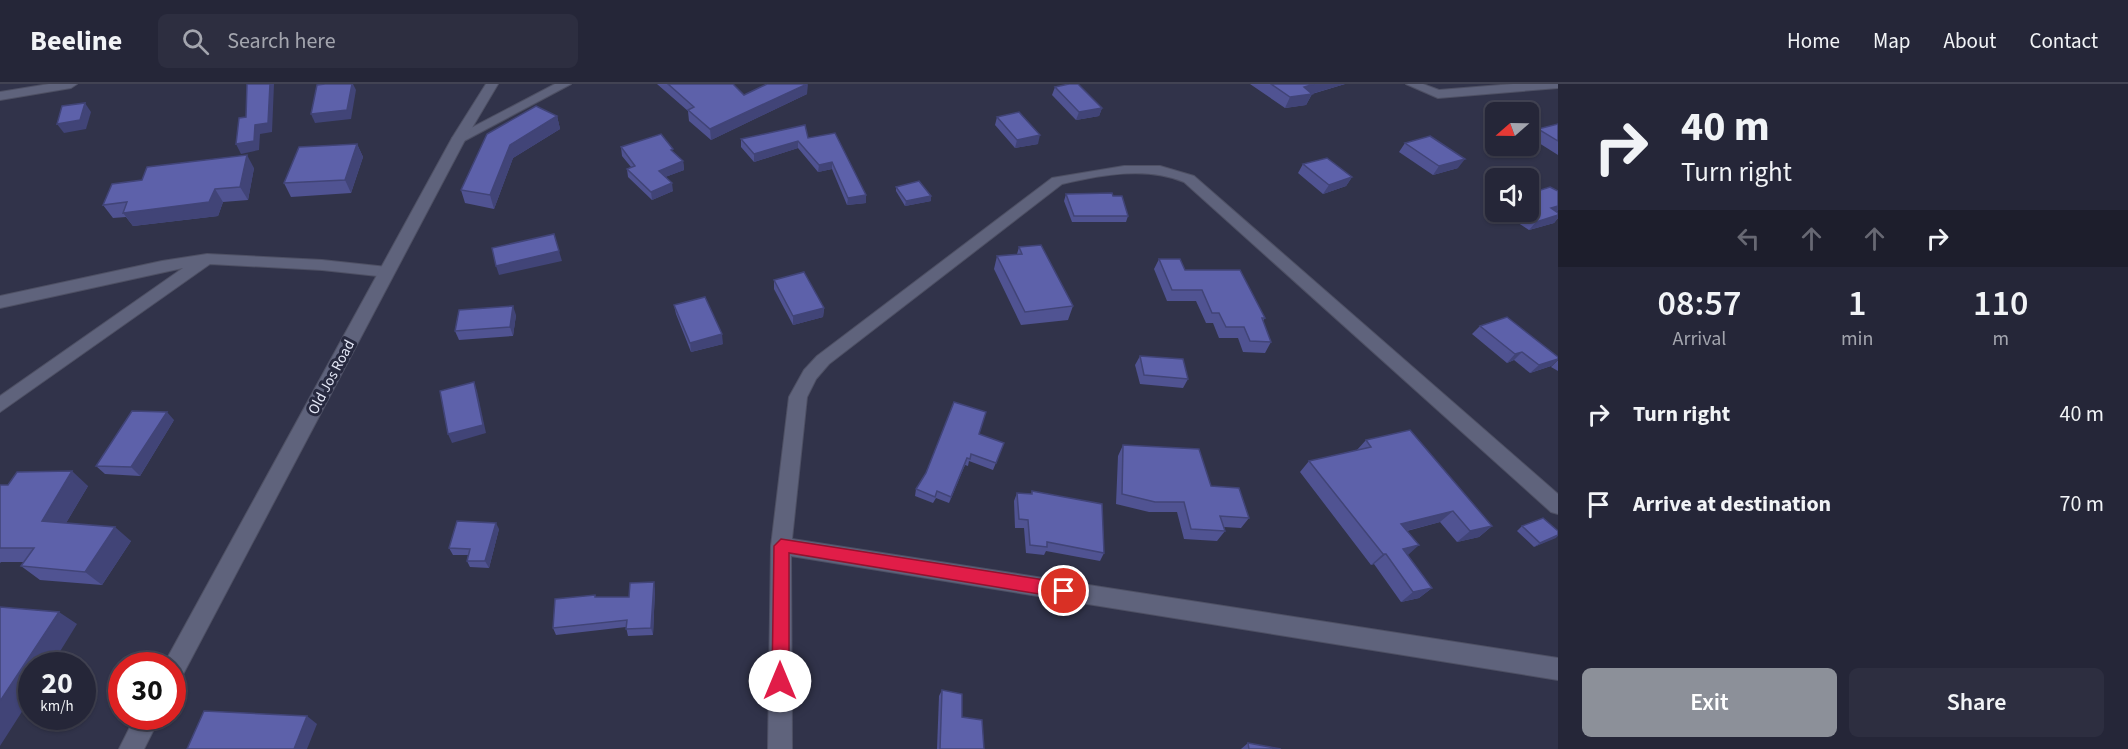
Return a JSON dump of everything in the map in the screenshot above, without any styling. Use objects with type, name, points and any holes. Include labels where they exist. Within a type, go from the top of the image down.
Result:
[{"type":"street","points":[[0,96],[71,84]]},
{"type":"street","name":"Old Jos Road","points":[[183,652],[459,138],[492,84]]},
{"type":"street","points":[[459,138],[565,84]]},
{"type":"street","points":[[1412,84],[1438,94],[1558,84]]},
{"type":"street","points":[[780,749],[781,546],[798,397],[810,375],[824,360],[1056,181],[1120,171],[1173,172],[1197,185],[1558,506]]},
{"type":"street","points":[[0,302],[162,266],[207,259],[322,265],[387,272]]},
{"type":"street","points":[[0,405],[207,259]]},
{"type":"street","points":[[781,546],[1558,669]]},
{"type":"street","points":[[131,749],[141,730]]},
{"type":"building","points":[[247,84],[270,84],[268,123],[255,125],[254,141],[236,144],[239,118],[246,117]]},
{"type":"building","points":[[352,84],[347,110],[311,114],[317,85]]},
{"type":"building","points":[[668,84],[733,84],[744,95],[767,84],[807,84],[710,129],[688,110],[694,107]]},
{"type":"building","points":[[1078,84],[1102,108],[1079,112],[1055,87]]},
{"type":"building","points":[[1271,84],[1314,84],[1304,87],[1312,94],[1290,97]]},
{"type":"building","points":[[85,103],[80,120],[57,124],[62,106]]},
{"type":"building","points":[[536,106],[557,116],[510,145],[490,195],[461,190],[487,134]]},
{"type":"building","points":[[1019,112],[1040,135],[1017,140],[997,117]]},
{"type":"building","points":[[1558,124],[1558,141],[1539,130]]},
{"type":"building","points":[[805,125],[808,138],[835,133],[866,195],[848,198],[832,162],[819,165],[798,141],[754,154],[741,139]]},
{"type":"building","points":[[661,134],[673,149],[671,150],[683,161],[659,171],[672,183],[651,192],[627,169],[635,166],[621,147]]},
{"type":"building","points":[[1430,136],[1465,159],[1439,166],[1405,143]]},
{"type":"building","points":[[357,144],[345,180],[284,183],[299,147]]},
{"type":"building","points":[[247,155],[240,187],[215,189],[209,202],[123,213],[127,202],[103,205],[112,184],[142,180],[147,167]]},
{"type":"building","points":[[1327,158],[1352,177],[1329,185],[1303,164]]},
{"type":"building","points":[[919,181],[931,196],[906,201],[896,187]]},
{"type":"building","points":[[1550,187],[1558,191],[1558,206],[1551,208],[1558,215],[1539,221],[1539,190]]},
{"type":"building","points":[[1112,193],[1113,196],[1122,196],[1128,216],[1074,216],[1066,194]]},
{"type":"building","points":[[554,234],[559,251],[496,266],[492,248]]},
{"type":"building","points":[[1041,245],[1073,306],[1025,312],[997,256],[1022,254],[1019,247]]},
{"type":"building","points":[[1159,259],[1180,259],[1185,270],[1240,270],[1265,318],[1262,318],[1271,342],[1250,341],[1244,327],[1226,327],[1219,313],[1212,313],[1202,290],[1172,290]]},
{"type":"building","points":[[804,272],[824,308],[793,316],[774,280]]},
{"type":"building","points":[[705,297],[722,334],[690,343],[674,305]]},
{"type":"building","points":[[513,306],[510,327],[455,331],[459,310]]},
{"type":"building","points":[[1507,317],[1558,359],[1539,365],[1522,352],[1515,354],[1480,326]]},
{"type":"building","points":[[1140,356],[1183,359],[1188,379],[1144,375]]},
{"type":"building","points":[[474,382],[483,425],[448,434],[440,391]]},
{"type":"building","points":[[954,402],[986,412],[979,434],[1004,443],[996,463],[971,454],[970,459],[967,458],[951,497],[937,491],[935,497],[916,489],[926,473]]},
{"type":"building","points":[[132,411],[167,412],[131,467],[96,466]]},
{"type":"building","points":[[1410,430],[1492,526],[1470,531],[1453,511],[1401,524],[1419,545],[1403,549],[1432,588],[1413,592],[1386,554],[1383,554],[1309,461],[1371,447],[1366,440]]},
{"type":"building","points":[[1123,445],[1199,449],[1211,486],[1239,488],[1249,518],[1220,516],[1225,531],[1191,529],[1184,502],[1155,502],[1122,494]]},
{"type":"building","points":[[72,471],[42,521],[115,527],[85,572],[21,566],[34,548],[0,548],[0,485],[8,485],[17,472]]},
{"type":"building","points":[[1032,491],[1102,504],[1104,553],[1047,542],[1047,547],[1030,545],[1028,520],[1019,519],[1017,493],[1032,494]]},
{"type":"building","points":[[1543,518],[1558,531],[1558,535],[1540,543],[1522,526]]},
{"type":"building","points":[[457,521],[496,523],[485,561],[467,561],[470,549],[449,548]]},
{"type":"building","points":[[654,582],[651,628],[626,629],[627,620],[553,628],[555,599],[595,595],[595,597],[629,597],[630,583]]},
{"type":"building","points":[[0,607],[59,612],[32,652],[18,652],[18,674],[0,701]]},
{"type":"building","points":[[942,690],[962,694],[962,717],[982,720],[984,749],[940,749]]},
{"type":"building","points":[[204,711],[307,716],[294,749],[187,749]]},
{"type":"building","points":[[1248,743],[1281,749],[1249,749]]},
{"type":"route","points":[[780,681],[781,546],[1064,591]]}]
